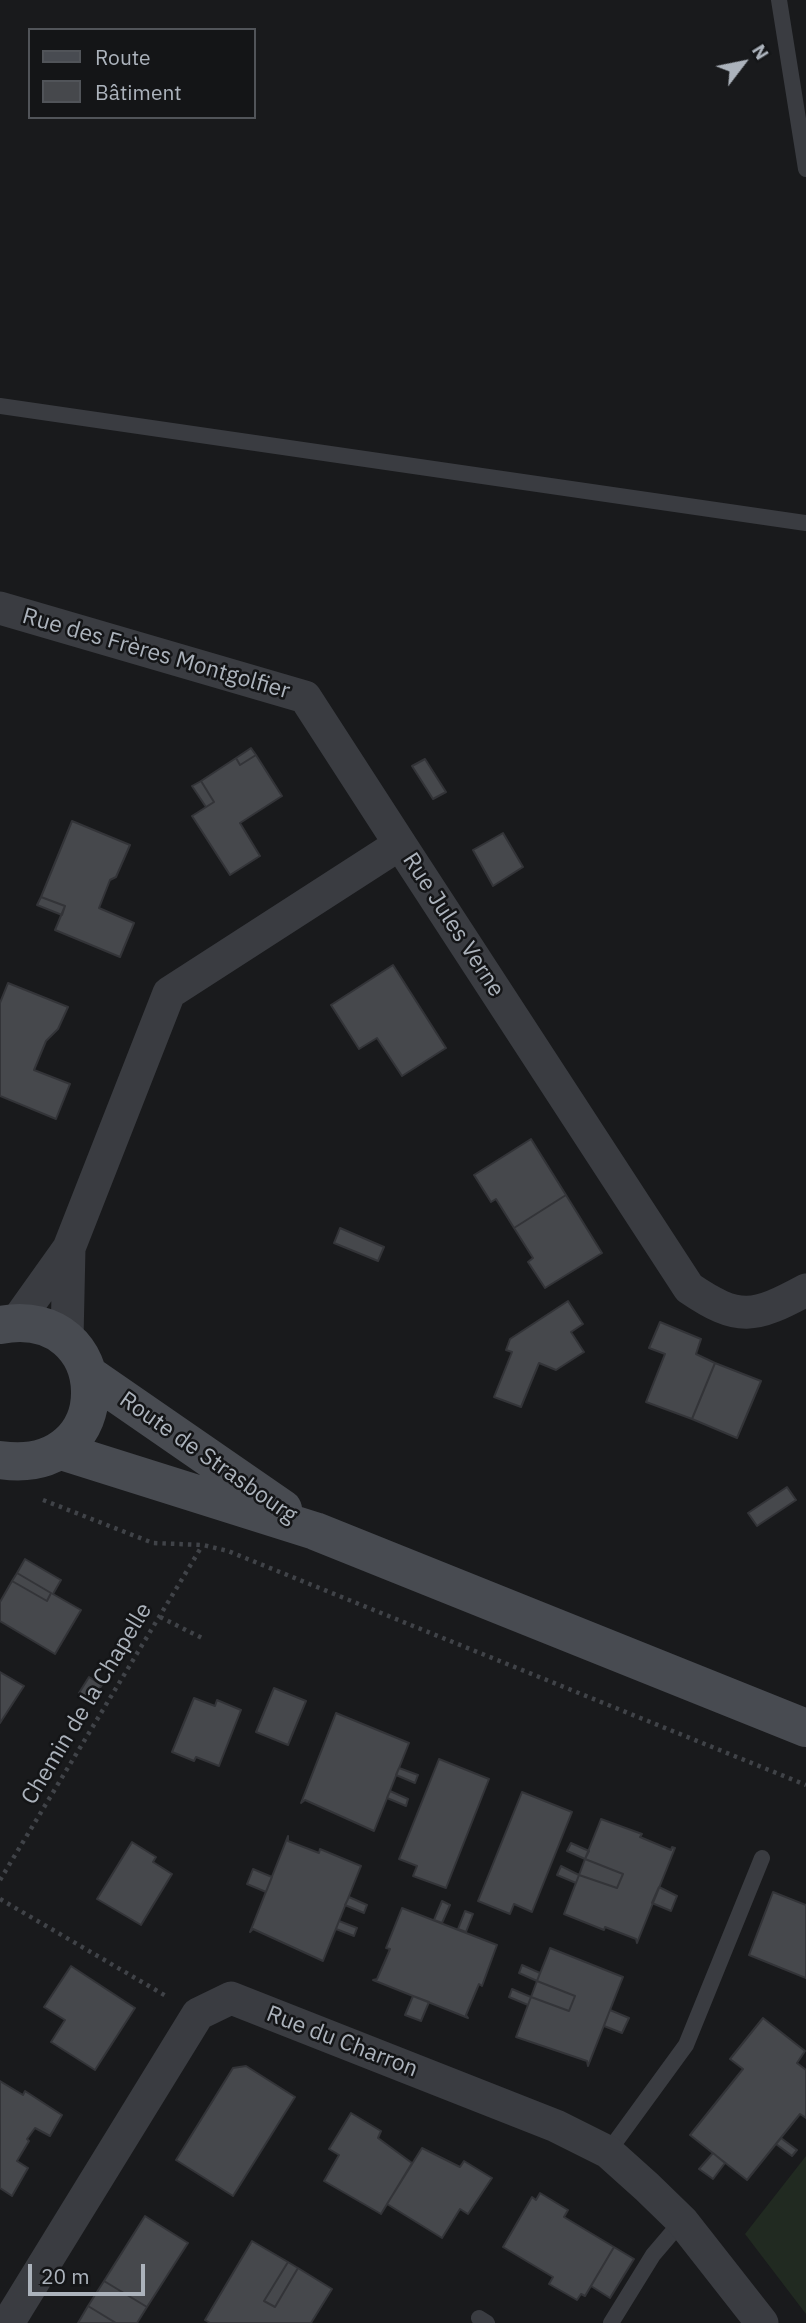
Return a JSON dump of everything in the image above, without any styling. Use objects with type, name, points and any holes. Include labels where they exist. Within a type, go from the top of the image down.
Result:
[{"type":"main road","points":[[0,1460],[20,1463],[41,1460],[61,1451],[76,1436],[87,1418],[91,1397],[89,1375],[81,1355],[67,1339],[52,1329],[9,1323]]},
{"type":"main road","name":"Route de Strasbourg","points":[[89,1375],[315,1531]]},
{"type":"main road","name":"Route de Strasbourg","points":[[61,1451],[315,1531]]},
{"type":"main road","points":[[315,1531],[806,1728]]},
{"type":"street","name":"Rue des Frères Montgolfier","points":[[0,608],[305,698],[400,844]]},
{"type":"street","name":"Rue Jules Verne","points":[[9,1323],[69,1248],[169,993],[400,844],[689,1288],[719,1308],[754,1314],[806,1290]]},
{"type":"street","name":"Rue Jules Verne","points":[[67,1339],[69,1248]]},
{"type":"street","name":"Rue du Charron","points":[[198,2014],[231,1998],[556,2126],[608,2152],[682,2221],[762,2323]]},
{"type":"street","points":[[8,2323],[198,2014]]},
{"type":"lane","points":[[779,0],[806,169]]},
{"type":"lane","points":[[0,406],[806,523]]},
{"type":"lane","points":[[608,2152],[686,2046],[762,1858]]},
{"type":"lane","points":[[611,2323],[653,2255],[682,2221]]},
{"type":"path","points":[[38,1498],[153,1543],[203,1545],[241,1556],[806,1785]]},
{"type":"path","name":"Chemin de la Chapelle","points":[[0,1880],[203,1545]]},
{"type":"path","points":[[160,1617],[202,1638]]},
{"type":"path","points":[[0,1899],[198,2014]]},
{"type":"shaded area","points":[[806,2156],[806,2314],[745,2234]]},
{"type":"building","points":[[251,748],[256,755],[240,765],[236,758]]},
{"type":"building","points":[[256,755],[282,796],[240,823],[260,856],[230,875],[192,816],[214,802],[201,781],[236,758],[240,765]]},
{"type":"building","points":[[425,759],[446,792],[433,799],[412,766]]},
{"type":"building","points":[[201,781],[214,802],[206,807],[192,786]]},
{"type":"building","points":[[72,821],[130,845],[116,877],[110,880],[99,908],[134,923],[120,957],[55,930],[65,906],[41,897]]},
{"type":"building","points":[[503,833],[523,867],[493,886],[473,850]]},
{"type":"building","points":[[41,897],[65,906],[62,915],[37,905]]},
{"type":"building","points":[[393,965],[446,1048],[402,1076],[377,1038],[359,1049],[331,1005]]},
{"type":"building","points":[[8,983],[68,1007],[58,1029],[46,1041],[34,1070],[70,1084],[56,1119],[0,1096],[0,1003]]},
{"type":"building","points":[[531,1139],[566,1195],[514,1228],[496,1199],[491,1202],[474,1175]]},
{"type":"building","points":[[566,1195],[602,1253],[545,1288],[528,1262],[533,1258],[514,1228]]},
{"type":"building","points":[[340,1228],[384,1247],[378,1261],[334,1243]]},
{"type":"building","points":[[568,1301],[583,1324],[571,1332],[584,1352],[556,1370],[539,1363],[521,1407],[494,1397],[512,1352],[506,1350],[510,1339]]},
{"type":"building","points":[[660,1322],[701,1339],[696,1354],[715,1363],[692,1419],[646,1402],[665,1354],[649,1348]]},
{"type":"building","points":[[715,1363],[761,1381],[737,1438],[692,1419]]},
{"type":"building","points":[[787,1487],[796,1500],[757,1526],[748,1513]]},
{"type":"building","points":[[25,1559],[61,1580],[53,1594],[81,1610],[55,1654],[0,1621],[0,1602],[12,1581],[47,1601],[51,1593],[17,1573]]},
{"type":"building","points":[[17,1573],[51,1593],[47,1601],[12,1581]]},
{"type":"building","points":[[0,1672],[24,1686],[0,1723]]},
{"type":"building","points":[[89,1677],[102,1685],[92,1699],[79,1693]]},
{"type":"building","points":[[274,1688],[306,1701],[288,1745],[256,1732]]},
{"type":"building","points":[[194,1698],[215,1706],[217,1700],[241,1710],[219,1766],[196,1757],[194,1761],[172,1752]]},
{"type":"building","points":[[336,1713],[409,1743],[374,1831],[305,1800],[301,1803]]},
{"type":"building","points":[[439,1759],[489,1779],[446,1888],[413,1876],[417,1866],[399,1859]]},
{"type":"building","points":[[399,1768],[418,1775],[415,1783],[396,1775]]},
{"type":"building","points":[[390,1791],[408,1799],[406,1806],[387,1798]]},
{"type":"building","points":[[522,1792],[572,1812],[532,1912],[514,1904],[510,1914],[478,1901]]},
{"type":"building","points":[[601,1819],[642,1834],[640,1837],[671,1850],[672,1847],[675,1848],[637,1943],[636,1939],[564,1914],[579,1875],[617,1888],[623,1874],[585,1859]]},
{"type":"building","points":[[288,1836],[288,1841],[319,1853],[320,1849],[361,1866],[323,1961],[253,1929],[250,1932]]},
{"type":"building","points":[[132,1842],[156,1857],[153,1862],[172,1874],[141,1925],[97,1899]]},
{"type":"building","points":[[571,1843],[589,1851],[585,1859],[567,1851]]},
{"type":"building","points":[[585,1859],[623,1874],[617,1888],[579,1875]]},
{"type":"building","points":[[561,1866],[579,1875],[576,1883],[557,1875]]},
{"type":"building","points":[[253,1869],[272,1877],[266,1892],[247,1884]]},
{"type":"building","points":[[659,1887],[677,1896],[671,1911],[652,1903]]},
{"type":"building","points":[[773,1892],[806,1905],[806,1978],[749,1955]]},
{"type":"building","points":[[349,1897],[367,1905],[364,1913],[345,1905]]},
{"type":"building","points":[[442,1901],[450,1905],[442,1923],[434,1920]]},
{"type":"building","points":[[402,1908],[497,1945],[482,1986],[479,1984],[466,2015],[468,2018],[373,1980],[377,1979],[390,1949],[386,1948]]},
{"type":"building","points":[[465,1911],[473,1914],[466,1932],[458,1929]]},
{"type":"building","points":[[339,1921],[357,1928],[354,1936],[336,1929]]},
{"type":"building","points":[[550,1948],[623,1977],[588,2066],[587,2061],[516,2037],[531,1997],[569,2011],[575,1996],[537,1981]]},
{"type":"building","points":[[522,1965],[540,1973],[537,1981],[519,1973]]},
{"type":"building","points":[[71,1966],[135,2008],[95,2070],[51,2042],[65,2020],[44,2007]]},
{"type":"building","points":[[537,1981],[575,1996],[569,2011],[531,1997]]},
{"type":"building","points":[[512,1989],[531,1997],[528,2005],[509,1997]]},
{"type":"building","points":[[413,1996],[429,2002],[421,2021],[405,2015]]},
{"type":"building","points":[[610,2010],[629,2018],[622,2033],[604,2026]]},
{"type":"building","points":[[763,2018],[805,2051],[797,2063],[806,2070],[806,2118],[800,2114],[747,2180],[690,2135],[743,2069],[730,2059]]},
{"type":"building","points":[[246,2066],[295,2097],[233,2196],[176,2160],[233,2068]]},
{"type":"building","points":[[0,2081],[23,2095],[25,2091],[62,2115],[50,2136],[35,2128],[27,2139],[29,2141],[17,2161],[28,2168],[12,2196],[0,2188]]},
{"type":"building","points":[[351,2113],[381,2131],[378,2138],[412,2163],[381,2214],[324,2181],[339,2155],[329,2149]]},
{"type":"building","points":[[781,2138],[797,2150],[792,2156],[776,2144]]},
{"type":"building","points":[[422,2148],[460,2167],[464,2161],[492,2178],[468,2214],[460,2209],[442,2238],[387,2204]]},
{"type":"building","points":[[713,2153],[725,2163],[713,2179],[699,2169]]},
{"type":"building","points":[[540,2193],[568,2210],[564,2217],[614,2247],[585,2296],[581,2294],[577,2300],[549,2284],[553,2277],[503,2247],[532,2197],[536,2200]]},
{"type":"building","points":[[145,2216],[188,2243],[147,2307],[104,2281]]},
{"type":"building","points":[[252,2241],[288,2262],[264,2301],[275,2307],[298,2268],[332,2289],[311,2323],[210,2323],[205,2320]]},
{"type":"building","points":[[614,2247],[634,2259],[610,2298],[591,2286]]},
{"type":"building","points":[[288,2262],[298,2268],[275,2307],[264,2301]]},
{"type":"building","points":[[104,2281],[147,2307],[137,2323],[116,2323],[88,2306]]},
{"type":"building","points":[[88,2306],[116,2323],[78,2323]]}]
